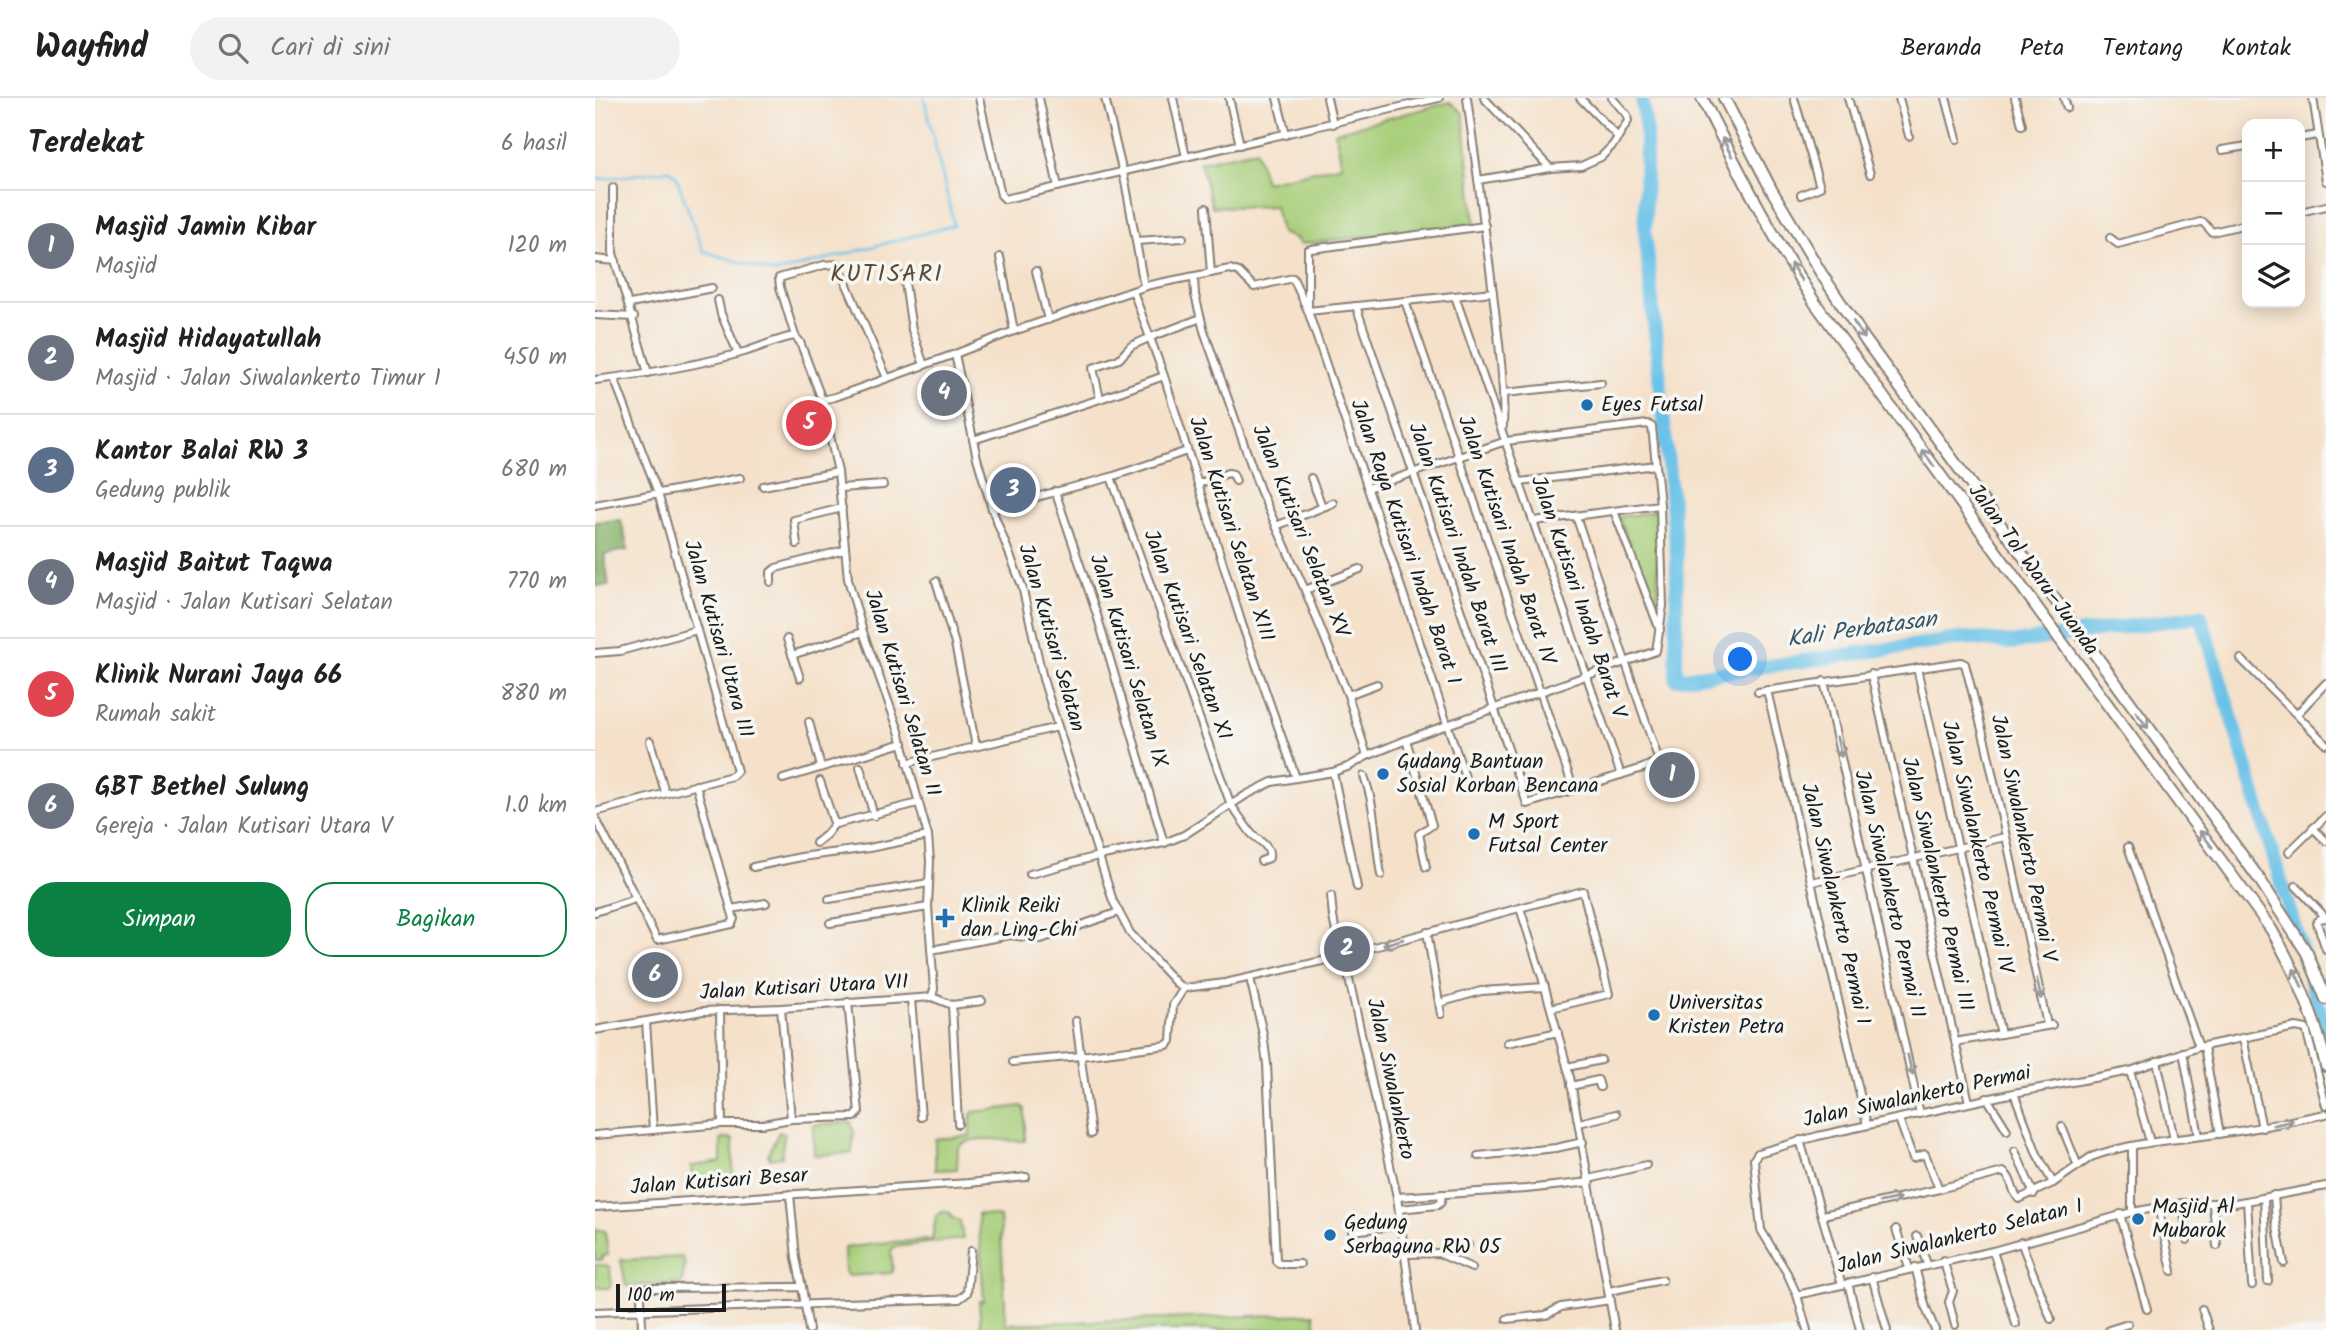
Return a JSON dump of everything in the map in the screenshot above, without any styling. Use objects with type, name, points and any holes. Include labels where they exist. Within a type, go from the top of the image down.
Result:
[{"type":"highway","name":"Jalan Tol Waru–Juanda","points":[[1702,98],[1791,266],[1815,303],[2246,893],[2277,940],[2301,984],[2326,1066]]},
{"type":"highway","name":"Jalan Tol Waru–Juanda","points":[[1724,98],[1771,189],[1821,273],[1866,341],[2260,880],[2307,953],[2326,999]]},
{"type":"street","points":[[979,98],[1001,195],[1005,199],[1439,98]]},
{"type":"street","points":[[1039,98],[1058,187]]},
{"type":"street","points":[[1105,98],[1123,172],[1144,286]]},
{"type":"street","points":[[1173,98],[1186,158]]},
{"type":"street","points":[[1229,98],[1240,145]]},
{"type":"street","points":[[1277,98],[1286,135]]},
{"type":"street","points":[[1327,98],[1333,124]]},
{"type":"street","name":"Jalan Kutisari Indah Barat V","points":[[1467,98],[1504,393],[1503,431]]},
{"type":"street","points":[[1484,98],[1551,168]]},
{"type":"street","points":[[1580,98],[1618,138]]},
{"type":"street","points":[[1479,180],[1581,166],[1597,159],[1609,150],[1628,118],[1612,98]]},
{"type":"street","points":[[1794,98],[1819,187],[1801,195]]},
{"type":"street","points":[[1848,98],[1870,174]]},
{"type":"street","points":[[1899,98],[1909,136]]},
{"type":"street","points":[[1946,98],[1957,139]]},
{"type":"street","points":[[2015,98],[2022,125]]},
{"type":"street","points":[[2064,98],[2067,108]]},
{"type":"street","points":[[2312,98],[2326,181]]},
{"type":"street","points":[[2305,137],[2318,135]]},
{"type":"street","points":[[2222,150],[2242,147]]},
{"type":"street","points":[[614,188],[612,246],[648,373]]},
{"type":"street","points":[[2305,211],[2326,206]]},
{"type":"street","points":[[1206,208],[1211,272]]},
{"type":"street","points":[[2110,238],[2118,244],[2200,222],[2212,232],[2242,225]]},
{"type":"street","points":[[1308,310],[1308,250],[1485,226]]},
{"type":"street","points":[[1136,241],[1183,238]]},
{"type":"street","points":[[1000,257],[1014,331]]},
{"type":"street","points":[[595,259],[616,261]]},
{"type":"street","points":[[887,378],[846,279],[836,263],[779,279],[795,337],[800,342],[822,400],[887,378],[924,365],[1144,286],[1211,272],[1239,272],[1256,287],[1292,277],[1308,310]]},
{"type":"street","points":[[1036,271],[1048,320]]},
{"type":"street","points":[[904,276],[912,330],[924,365]]},
{"type":"street","name":"Jalan Kutisari Selatan XV","points":[[1194,277],[1201,318],[1247,453],[1348,695],[1367,756]]},
{"type":"street","points":[[630,304],[712,288]]},
{"type":"street","name":"Jalan Kutisari Selatan XIII","points":[[1133,291],[1151,337],[1242,624],[1296,778]]},
{"type":"street","points":[[1308,310],[1493,292]]},
{"type":"street","name":"Jalan Kutisari Indah Barat V","points":[[1454,296],[1621,775]]},
{"type":"street","points":[[718,300],[738,354]]},
{"type":"street","name":"Jalan Kutisari Indah Barat IV","points":[[1405,301],[1574,790]]},
{"type":"street","name":"Jalan Kutisari Indah Barat III","points":[[1356,306],[1525,801],[1530,804],[1574,790]]},
{"type":"street","name":"Jalan Raya Kutisari Indah Barat I","points":[[1308,310],[1468,786]]},
{"type":"street","points":[[595,315],[634,317]]},
{"type":"street","points":[[1100,399],[1093,368],[1119,359],[1131,346],[1201,318]]},
{"type":"street","points":[[595,380],[648,373],[738,354],[780,339],[795,337]]},
{"type":"street","name":"Jalan Kutisari Selatan","points":[[955,354],[973,440],[992,509],[1022,586],[1037,657],[1098,856],[1130,933],[1175,983],[1184,988]]},
{"type":"street","points":[[973,440],[1164,376]]},
{"type":"street","name":"Jalan Kutisari Utara III","points":[[595,815],[665,792],[732,776],[737,771],[658,492],[614,378]]},
{"type":"street","points":[[1504,393],[1601,383]]},
{"type":"street","name":"Jalan Kutisari Selatan II","points":[[822,400],[838,472],[848,579],[863,632],[903,743],[928,836],[932,997]]},
{"type":"street","points":[[1030,874],[1098,856],[1164,843],[1194,829],[1272,782],[1332,772],[1416,736],[1657,650],[1663,554],[1652,428],[1648,424],[1506,441],[1368,488]]},
{"type":"street","points":[[992,509],[1111,477],[1187,451]]},
{"type":"street","points":[[1520,482],[1656,465]]},
{"type":"street","points":[[763,486],[838,472]]},
{"type":"street","points":[[1198,484],[1228,473],[1233,474],[1236,481]]},
{"type":"street","name":"Jalan Kutisari Selatan XI","points":[[1111,477],[1231,805],[1251,833],[1265,844],[1270,852],[1271,856],[1261,861]]},
{"type":"street","points":[[595,505],[740,478]]},
{"type":"street","points":[[1311,478],[1322,506]]},
{"type":"street","points":[[840,488],[883,485]]},
{"type":"street","name":"Jalan Kutisari Selatan IX","points":[[1055,491],[1097,615],[1164,843]]},
{"type":"street","points":[[1276,526],[1333,502]]},
{"type":"street","points":[[1534,521],[1660,505]]},
{"type":"street","points":[[797,544],[794,520],[842,508]]},
{"type":"street","points":[[1614,510],[1660,632]]},
{"type":"street","points":[[1574,790],[1652,765],[1658,758],[1576,516]]},
{"type":"street","points":[[771,582],[771,572],[776,568],[844,550]]},
{"type":"street","points":[[1305,590],[1360,569]]},
{"type":"street","points":[[936,581],[955,644],[976,746]]},
{"type":"street","points":[[595,653],[620,651],[697,630]]},
{"type":"street","points":[[792,655],[863,632]]},
{"type":"street","points":[[787,639],[800,678]]},
{"type":"street","points":[[2241,659],[2326,744]]},
{"type":"street","name":"Jalan Siwalankerto Permai V","points":[[1917,668],[1961,662],[1967,669],[2050,1025],[2001,1034]]},
{"type":"street","points":[[1758,692],[1917,668]]},
{"type":"street","name":"Jalan Siwalankerto Permai IV","points":[[1917,668],[2001,1034]]},
{"type":"street","name":"Jalan Siwalankerto Permai III","points":[[1871,674],[1969,1102]]},
{"type":"street","name":"Jalan Siwalankerto Permai II","points":[[1824,681],[1920,1114]]},
{"type":"street","points":[[2297,714],[2326,683]]},
{"type":"street","points":[[1348,695],[1377,684]]},
{"type":"street","name":"Jalan Siwalankerto Permai I","points":[[1767,690],[1867,1125]]},
{"type":"street","points":[[809,722],[821,767]]},
{"type":"street","points":[[907,763],[1058,727]]},
{"type":"street","points":[[1406,740],[1433,825],[1419,834],[1426,867]]},
{"type":"street","points":[[650,741],[665,792]]},
{"type":"street","points":[[783,779],[903,743]]},
{"type":"street","points":[[1359,762],[1374,808],[1375,843],[1381,875]]},
{"type":"street","points":[[860,767],[874,816]]},
{"type":"street","points":[[1332,772],[1357,887]]},
{"type":"street","points":[[820,782],[835,823]]},
{"type":"street","points":[[595,815],[635,900],[659,941],[732,924],[734,920],[696,785]]},
{"type":"street","points":[[816,843],[835,823],[874,816],[918,803]]},
{"type":"street","points":[[2289,852],[2323,818],[2326,827]]},
{"type":"street","points":[[2313,828],[2326,841]]},
{"type":"street","points":[[753,867],[928,836]]},
{"type":"street","points":[[1812,882],[2005,837]]},
{"type":"street","points":[[2128,847],[2201,1047],[2220,1134]]},
{"type":"street","points":[[829,899],[929,883]]},
{"type":"street","points":[[2296,886],[2326,918]]},
{"type":"street","points":[[1013,1062],[1149,1049],[1169,1044],[1172,1038],[1174,1005],[1184,988],[1250,978],[1343,957],[1427,932],[1584,892],[1609,993],[1551,1008]]},
{"type":"street","name":"Jalan Siwalankerto","points":[[1331,896],[1333,917],[1397,1197],[1415,1330]]},
{"type":"street","points":[[595,912],[635,900]]},
{"type":"street","points":[[731,909],[766,903]]},
{"type":"street","points":[[830,923],[928,907]]},
{"type":"street","points":[[1520,908],[1567,1067],[1590,1180],[1615,1330]]},
{"type":"street","points":[[931,950],[1010,935],[1041,939],[1119,912]]},
{"type":"street","points":[[2326,918],[2319,919],[2317,923],[2326,949]]},
{"type":"street","points":[[1427,932],[1441,1014]]},
{"type":"street","points":[[1250,978],[1263,1034],[1276,1261],[1279,1264],[1300,1264]]},
{"type":"street","points":[[1439,1003],[1489,990],[1545,987]]},
{"type":"street","points":[[932,997],[952,1004],[982,1001]]},
{"type":"street","name":"Jalan Kutisari Utara VII","points":[[595,1030],[703,1011],[932,997]]},
{"type":"street","points":[[911,999],[921,1117]]},
{"type":"street","points":[[595,1135],[722,1124],[762,1124],[791,1118],[855,1117],[859,1112],[848,1002]]},
{"type":"street","points":[[952,1004],[958,1124]]},
{"type":"street","points":[[781,1008],[791,1118]]},
{"type":"street","points":[[720,1010],[722,1124]]},
{"type":"street","points":[[646,1021],[653,1130]]},
{"type":"street","points":[[1076,1021],[1091,1134]]},
{"type":"street","name":"Jalan Siwalankerto Permai","points":[[1797,1295],[1761,1230],[1754,1158],[1763,1151],[1800,1140],[1987,1098],[2130,1071],[2201,1047],[2296,1027],[2307,1030],[2326,1107]]},
{"type":"street","points":[[1507,1043],[1558,1032]]},
{"type":"street","points":[[1955,1042],[2001,1034]]},
{"type":"street","points":[[2243,1038],[2262,1128]]},
{"type":"street","points":[[2183,1052],[2199,1136]]},
{"type":"street","points":[[1567,1067],[1601,1060]]},
{"type":"street","points":[[2157,1060],[2174,1139]]},
{"type":"street","points":[[2130,1071],[2150,1142]]},
{"type":"street","points":[[1571,1086],[1598,1080],[1600,1087]]},
{"type":"street","points":[[2014,1093],[2036,1154],[2053,1183]]},
{"type":"street","points":[[1987,1098],[2007,1130]]},
{"type":"street","points":[[1579,1123],[1616,1114]]},
{"type":"street","points":[[1823,1215],[2003,1172],[2008,1175],[2017,1199],[2034,1194],[2091,1157],[2150,1142],[2262,1128],[2326,1114]]},
{"type":"street","points":[[1899,1119],[1913,1158],[1925,1154],[1939,1189]]},
{"type":"street","points":[[2062,1126],[2078,1166]]},
{"type":"street","points":[[1800,1140],[1860,1330]]},
{"type":"street","points":[[1478,1156],[1556,1148],[1583,1142]]},
{"type":"street","points":[[2132,1146],[2132,1212]]},
{"type":"street","points":[[2015,1151],[2034,1194]]},
{"type":"street","points":[[1397,1197],[1527,1189],[1590,1180],[1646,1165]]},
{"type":"street","name":"Jalan Kutisari Besar","points":[[595,1207],[1026,1177]]},
{"type":"street","name":"Jalan Siwalankerto Selatan I","points":[[1797,1295],[1912,1267],[1993,1251],[2120,1214],[2158,1206],[2247,1201],[2326,1186]]},
{"type":"street","points":[[2294,1191],[2296,1200]]},
{"type":"street","points":[[790,1194],[796,1258],[809,1330]]},
{"type":"street","points":[[1399,1209],[1437,1205],[1441,1202],[1442,1194]]},
{"type":"street","points":[[2274,1195],[2284,1263]]},
{"type":"street","points":[[2264,1198],[2269,1281]]},
{"type":"street","points":[[2247,1201],[2252,1285]]},
{"type":"street","points":[[2183,1203],[2187,1240]]},
{"type":"street","points":[[2213,1204],[2217,1246]]},
{"type":"street","points":[[2158,1206],[2172,1271]]},
{"type":"street","points":[[2120,1214],[2147,1309]]},
{"type":"street","points":[[1352,1231],[1402,1224]]},
{"type":"street","points":[[1896,1229],[1935,1330]]},
{"type":"street","points":[[1917,1236],[1927,1264]]},
{"type":"street","points":[[2021,1242],[2052,1319]]},
{"type":"street","points":[[1406,1254],[1438,1254],[1468,1245]]},
{"type":"street","points":[[595,1312],[963,1298],[967,1293],[971,1251]]},
{"type":"street","points":[[1993,1251],[2016,1324]]},
{"type":"street","points":[[1438,1254],[1472,1268]]},
{"type":"street","points":[[1944,1260],[1953,1291],[1949,1302],[1955,1325]]},
{"type":"street","points":[[1872,1277],[1887,1330]]},
{"type":"street","points":[[1609,1291],[1662,1280]]},
{"type":"street","points":[[642,1330],[641,1294],[648,1288],[802,1287]]},
{"type":"street","points":[[1797,1295],[1807,1330]]},
{"type":"street","points":[[1507,1319],[1546,1315],[1561,1307],[1611,1300]]},
{"type":"street","points":[[2202,1309],[2209,1330]]},
{"type":"street","points":[[2109,1330],[2128,1324]]},
{"type":"green space","points":[[1450,102],[1463,113],[1475,224],[1299,244],[1297,239],[1281,233],[1275,206],[1212,207],[1200,162],[1256,150],[1265,182],[1342,165],[1335,132]]},
{"type":"green space","points":[[1656,509],[1659,617],[1618,517]]},
{"type":"green space","points":[[621,520],[628,550],[604,554],[609,585],[595,586],[595,522]]},
{"type":"green space","points":[[1022,1106],[1025,1109],[1025,1141],[972,1140],[958,1147],[957,1169],[935,1170],[935,1139],[970,1136],[971,1114],[974,1112]]},
{"type":"green space","points":[[851,1122],[854,1132],[852,1153],[814,1155],[813,1125]]},
{"type":"green space","points":[[779,1132],[784,1133],[782,1157],[770,1159],[768,1154]]},
{"type":"green space","points":[[721,1139],[733,1140],[733,1181],[692,1185],[691,1166],[721,1162]]},
{"type":"green space","points":[[941,1212],[949,1212],[952,1218],[960,1221],[963,1239],[894,1247],[891,1251],[893,1272],[850,1276],[845,1274],[844,1248],[932,1240],[936,1216]]},
{"type":"green space","points":[[978,1214],[1000,1217],[1006,1324],[1314,1314],[1316,1330],[981,1330],[979,1301],[984,1301]]},
{"type":"green space","points":[[595,1229],[605,1231],[608,1255],[602,1256],[602,1260],[595,1260]]},
{"type":"green space","points":[[682,1257],[685,1265],[682,1283],[626,1286],[621,1260]]},
{"type":"green space","points":[[595,1265],[610,1267],[609,1288],[595,1288]]},
{"type":"waterway","points":[[595,180],[670,170],[676,176],[703,251],[775,273],[954,225],[924,98]]},
{"type":"waterway","name":"Kali Perbatasan","points":[[1642,98],[1646,130],[1645,230],[1677,555],[1676,679],[1966,638],[2012,643],[2201,616],[2326,1031]]},
{"type":"place","name":"Masjid Baitut Taqwa","points":[[944,393]]},
{"type":"place","name":"Eyes Futsal","points":[[1587,405]]},
{"type":"place","name":"Klinik Nurani Jaya 66","points":[[809,423]]},
{"type":"place","name":"Kantor Balai RW 3","points":[[1013,490]]},
{"type":"place","name":"Gudang Bantuan Sosial Korban Bencana","points":[[1383,774]]},
{"type":"place","name":"Masjid Jamin Kibar","points":[[1672,775]]},
{"type":"place","name":"M Sport Futsal Center","points":[[1474,834]]},
{"type":"place","name":"Klinik Reiki dan Ling-Chi","points":[[945,918]]},
{"type":"place","name":"Masjid Hidayatullah","points":[[1347,949]]},
{"type":"place","name":"GBT Bethel Sulung","points":[[655,975]]},
{"type":"place","name":"Universitas Kristen Petra","points":[[1654,1015]]},
{"type":"place","name":"Masjid Al Mubarok","points":[[2138,1219]]},
{"type":"place","name":"Gedung Serbaguna RW 05","points":[[1330,1235]]},
{"type":"district","name":"KUTISARI","points":[[887,274]]}]
